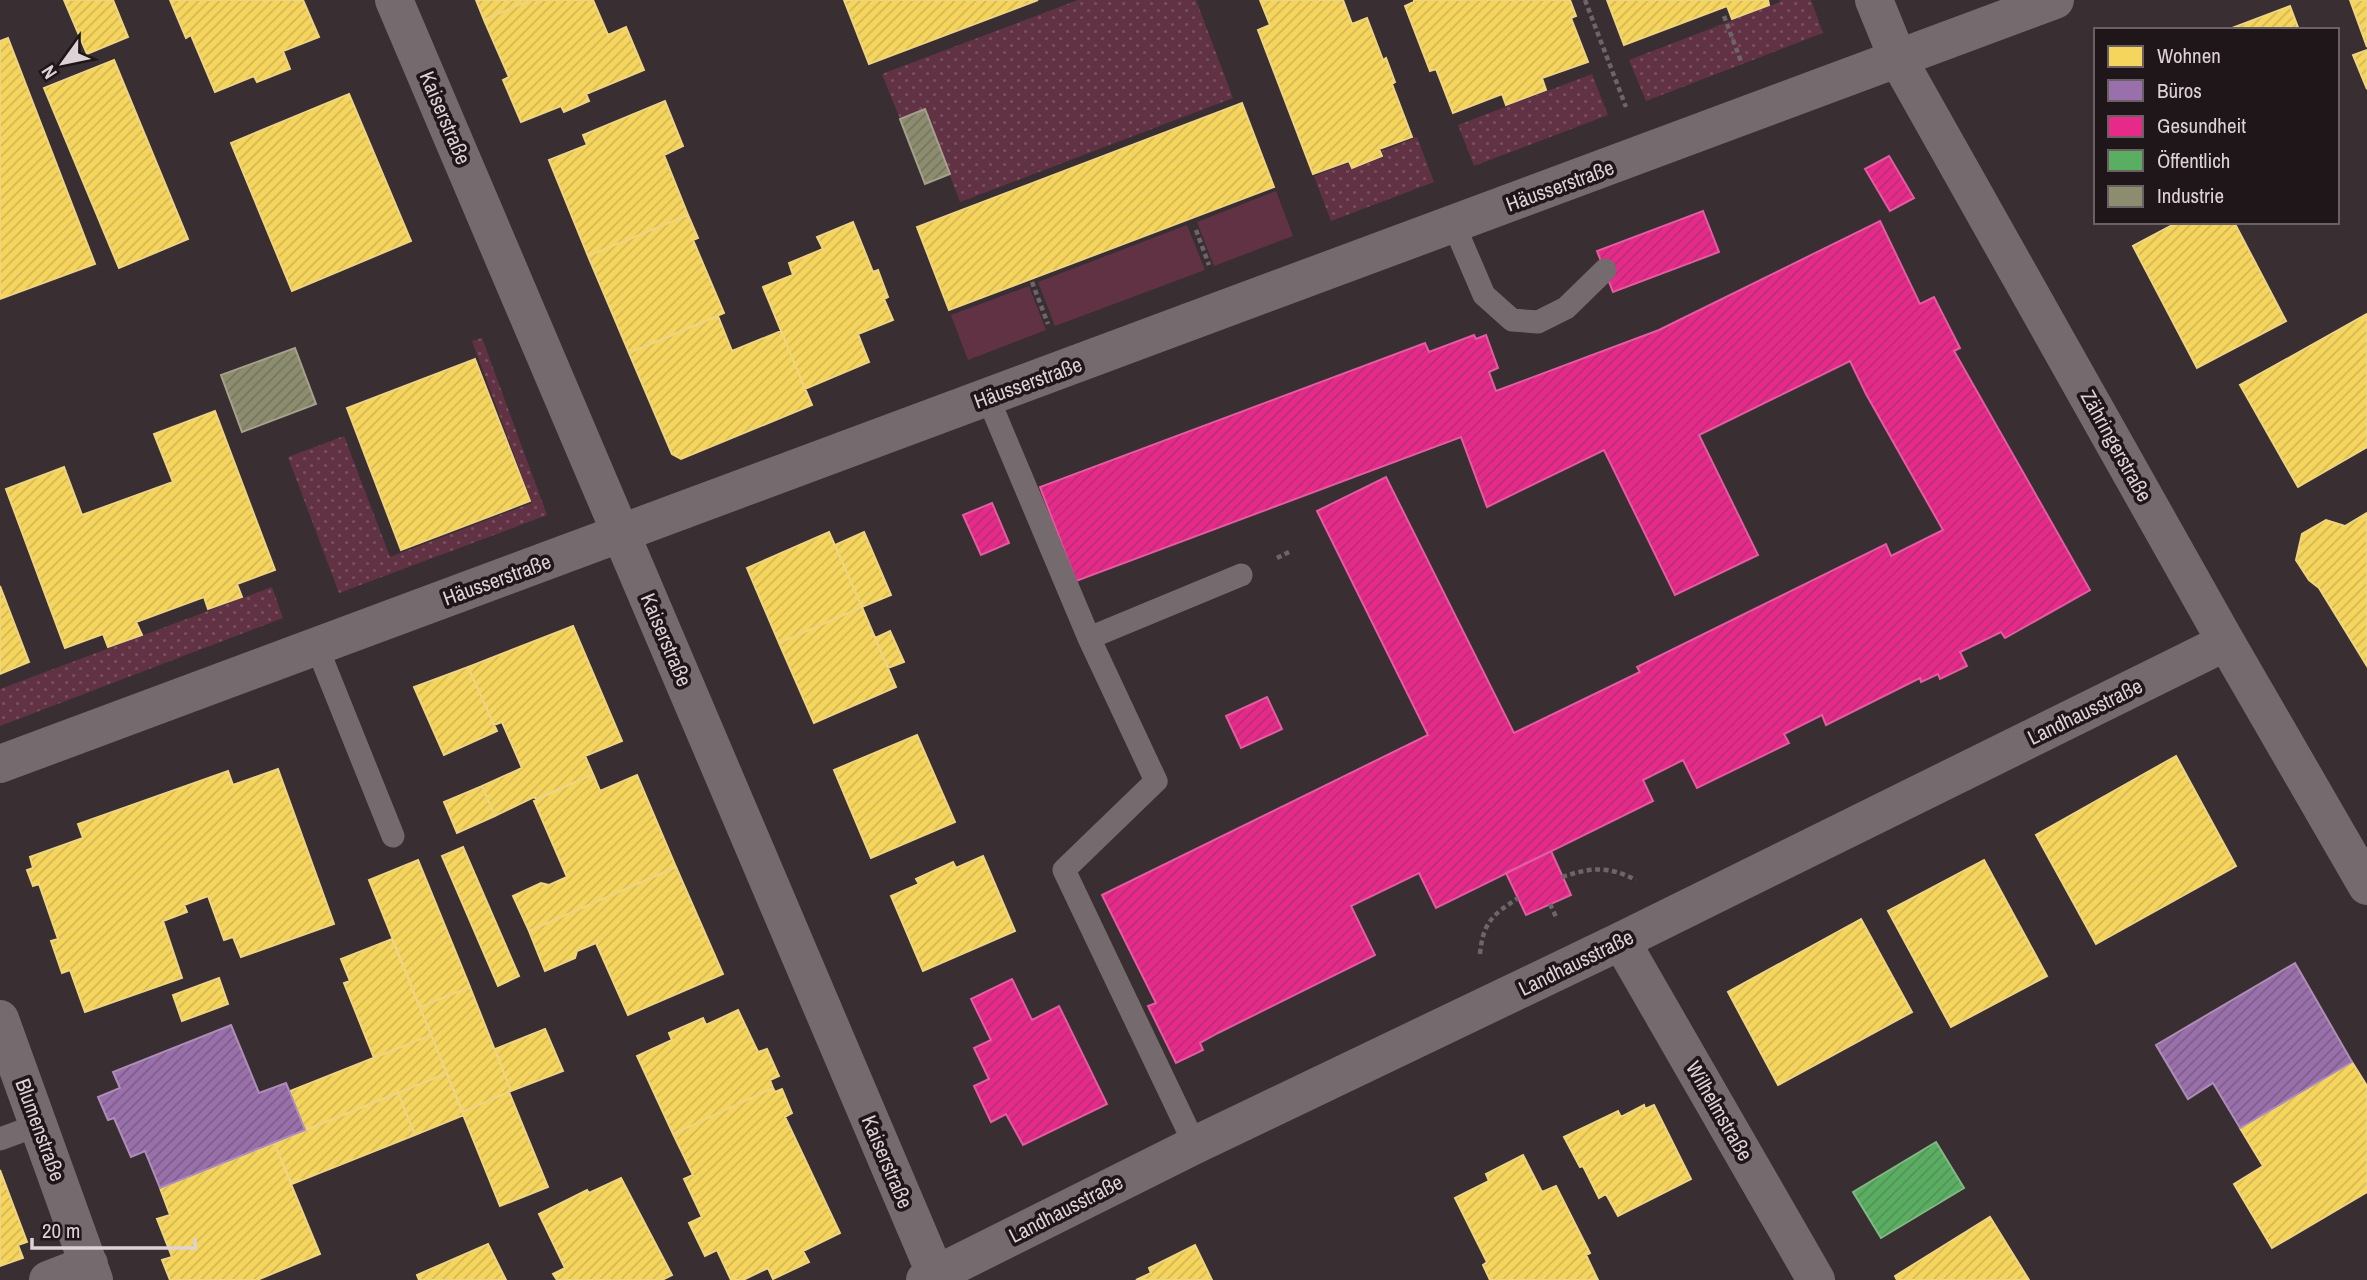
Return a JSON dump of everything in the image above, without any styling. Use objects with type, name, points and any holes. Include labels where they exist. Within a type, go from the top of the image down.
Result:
[{"type":"street","name":"Kaiserstraße","points":[[394,0],[933,1278]]},
{"type":"street","name":"Zähringerstraße","points":[[1874,0],[1898,59],[2226,642],[2367,886]]},
{"type":"street","name":"Häusserstraße","points":[[0,764],[2055,0]]},
{"type":"street","name":"Landhausstraße","points":[[933,1278],[1195,1145],[1621,941],[2226,642]]},
{"type":"street","name":"Wilhelmstraße","points":[[1621,941],[1816,1280]]},
{"type":"street","name":"Blumenstraße","points":[[0,1019],[92,1272]]},
{"type":"street","points":[[48,1280],[92,1272]]},
{"type":"lane","points":[[1454,225],[1484,295],[1512,320],[1538,322],[1566,308],[1605,270]]},
{"type":"lane","points":[[988,398],[1089,638],[1156,781],[1064,870],[1195,1145]]},
{"type":"lane","points":[[1089,638],[1241,575]]},
{"type":"lane","points":[[317,647],[393,836]]},
{"type":"lane","points":[[0,1139],[38,1125]]},
{"type":"path","points":[[1586,0],[1644,155]]},
{"type":"path","points":[[1562,877],[1587,869],[1617,870],[1643,883],[1678,913]]},
{"type":"path","points":[[1550,904],[1560,925]]},
{"type":"shaded area","points":[[1078,0],[1196,0],[1233,98],[960,202],[925,110],[900,119],[882,74]]},
{"type":"shaded area","points":[[1780,0],[1811,0],[1823,33],[1646,101],[1629,60]]},
{"type":"shaded area","points":[[1592,74],[1608,115],[1474,166],[1458,125]]},
{"type":"shaded area","points":[[1417,137],[1434,182],[1331,221],[1314,176],[1349,163],[1351,169],[1384,157],[1382,151]]},
{"type":"shaded area","points":[[1276,191],[1293,236],[1214,266],[1197,222]]},
{"type":"shaded area","points":[[1187,225],[1205,270],[1055,326],[1038,282]]},
{"type":"shaded area","points":[[1029,286],[1046,330],[968,360],[951,315]]},
{"type":"shaded area","points":[[482,338],[547,515],[339,593],[288,457],[344,436],[390,557],[532,503],[472,341]]},
{"type":"shaded area","points":[[272,587],[283,618],[0,726],[0,689]]},
{"type":"building: Wohnen","points":[[64,0],[113,0],[128,37],[87,54]]},
{"type":"building: Wohnen","points":[[170,0],[303,0],[319,37],[283,51],[290,69],[257,82],[254,76],[215,92],[191,35],[186,38]]},
{"type":"building: Wohnen","points":[[476,0],[530,0],[484,20]]},
{"type":"building: Wohnen","points":[[530,0],[593,0],[608,35],[626,27],[644,70],[586,94],[589,101],[564,112],[561,106],[521,122],[503,80],[509,77],[484,20]]},
{"type":"building: Wohnen","points":[[844,0],[1038,0],[869,64]]},
{"type":"building: Wohnen","points":[[1260,0],[1343,0],[1352,24],[1367,18],[1383,60],[1386,58],[1395,82],[1392,84],[1412,137],[1379,149],[1382,156],[1352,168],[1349,161],[1313,174],[1258,30],[1270,25]]},
{"type":"building: Wohnen","points":[[1414,0],[1570,0],[1576,16],[1571,18],[1588,62],[1542,78],[1546,90],[1506,105],[1502,94],[1453,113],[1436,69],[1430,71],[1405,6]]},
{"type":"building: Wohnen","points":[[1607,0],[1768,0],[1769,5],[1732,19],[1727,6],[1624,45]]},
{"type":"building: Wohnen","points":[[2350,0],[2367,0],[2367,47]]},
{"type":"building: Wohnen","points":[[2290,6],[2298,28],[2232,28]]},
{"type":"building: Wohnen","points":[[8,38],[95,264],[0,299],[0,41]]},
{"type":"building: Wohnen","points":[[2367,50],[2367,89],[2353,55]]},
{"type":"building: Wohnen","points":[[114,60],[188,239],[119,268],[44,88]]},
{"type":"building: Wohnen","points":[[349,94],[411,241],[292,291],[231,143]]},
{"type":"building: Wohnen","points":[[665,101],[683,146],[664,155],[688,215],[588,256],[549,160],[587,145],[583,135]]},
{"type":"building: Wohnen","points":[[1242,103],[1274,187],[949,310],[917,227]]},
{"type":"building: Wohnen","points":[[688,215],[698,238],[693,240],[724,313],[629,353],[588,256]]},
{"type":"building: Wohnen","points":[[853,222],[873,272],[878,270],[888,297],[884,299],[893,320],[858,334],[869,362],[805,389],[763,287],[793,275],[789,263],[823,249],[817,237]]},
{"type":"building: Wohnen","points":[[2174,224],[2235,224],[2286,321],[2197,368],[2133,246]]},
{"type":"building: Wohnen","points":[[2367,314],[2367,447],[2298,487],[2240,385]]},
{"type":"building: Wohnen","points":[[718,316],[732,351],[781,331],[812,405],[681,459],[672,454],[629,353]]},
{"type":"building: Wohnen","points":[[475,359],[530,501],[401,550],[347,408]]},
{"type":"building: Wohnen","points":[[215,411],[275,570],[237,584],[242,597],[208,609],[204,597],[136,622],[142,635],[108,647],[103,634],[65,648],[6,489],[64,467],[82,515],[173,482],[154,434]]},
{"type":"building: Wohnen","points":[[2367,513],[2367,666],[2319,588],[2309,580],[2296,560],[2302,534],[2326,520],[2345,526]]},
{"type":"building: Wohnen","points":[[829,532],[862,607],[779,643],[747,568]]},
{"type":"building: Wohnen","points":[[864,532],[891,595],[862,607],[835,545]]},
{"type":"building: Wohnen","points":[[0,586],[29,662],[0,674]]},
{"type":"building: Wohnen","points":[[862,607],[896,687],[814,723],[779,643]]},
{"type":"building: Wohnen","points":[[573,626],[622,741],[585,756],[593,774],[536,799],[534,797],[495,816],[482,786],[522,768],[502,722],[494,725],[468,667]]},
{"type":"building: Wohnen","points":[[890,631],[904,662],[888,668],[875,638]]},
{"type":"building: Wohnen","points":[[468,667],[497,731],[444,755],[414,687]]},
{"type":"building: Wohnen","points":[[917,735],[955,822],[871,858],[834,770]]},
{"type":"building: Wohnen","points":[[2176,756],[2236,866],[2096,944],[2036,835]]},
{"type":"building: Wohnen","points":[[278,769],[334,924],[241,957],[233,937],[224,940],[208,896],[184,905],[187,912],[163,921],[182,978],[85,1012],[70,970],[62,973],[51,941],[58,939],[39,884],[33,886],[27,870],[33,868],[30,857],[83,838],[78,824],[228,771],[233,785]]},
{"type":"building: Wohnen","points":[[593,774],[600,791],[637,775],[676,867],[529,931],[513,896],[541,883],[549,885],[567,877],[534,801]]},
{"type":"building: Wohnen","points":[[482,786],[495,816],[457,833],[444,802]]},
{"type":"building: Wohnen","points":[[463,847],[519,976],[498,986],[442,856]]},
{"type":"building: Wohnen","points":[[983,856],[1015,931],[923,971],[891,896],[919,884],[916,879],[953,862],[956,868]]},
{"type":"building: Wohnen","points":[[418,860],[470,987],[420,1007],[369,880]]},
{"type":"building: Wohnen","points":[[1984,860],[2047,976],[1951,1027],[1888,911]]},
{"type":"building: Wohnen","points":[[676,867],[723,974],[628,1015],[596,943],[577,951],[575,958],[545,971],[529,931]]},
{"type":"building: Wohnen","points":[[1861,919],[1912,1012],[1778,1085],[1728,992]]},
{"type":"building: Wohnen","points":[[392,939],[431,1035],[374,1058],[344,983],[350,981],[341,959]]},
{"type":"building: Wohnen","points":[[219,978],[228,1004],[182,1021],[173,995]]},
{"type":"building: Wohnen","points":[[470,987],[511,1091],[462,1112],[420,1007]]},
{"type":"building: Wohnen","points":[[738,1010],[758,1052],[767,1049],[779,1076],[770,1080],[773,1088],[673,1134],[637,1056],[672,1040],[669,1033],[703,1018],[706,1025]]},
{"type":"building: Wohnen","points":[[545,1029],[563,1071],[511,1091],[495,1049]]},
{"type":"building: Wohnen","points":[[431,1035],[447,1073],[305,1130],[290,1091]]},
{"type":"building: Wohnen","points":[[2352,1062],[2367,1086],[2367,1192],[2272,1248],[2234,1184],[2263,1166],[2240,1128]]},
{"type":"building: Wohnen","points":[[447,1073],[464,1115],[415,1135],[398,1093]]},
{"type":"building: Wohnen","points":[[773,1088],[775,1092],[782,1089],[792,1113],[785,1117],[840,1233],[803,1251],[809,1262],[773,1279],[768,1268],[743,1280],[731,1280],[717,1250],[705,1256],[689,1223],[702,1217],[684,1179],[693,1175],[673,1134]]},
{"type":"building: Wohnen","points":[[509,1092],[548,1187],[500,1206],[462,1112]]},
{"type":"building: Wohnen","points":[[398,1093],[415,1135],[292,1184],[274,1143]]},
{"type":"building: Wohnen","points":[[1644,1105],[1645,1109],[1654,1105],[1691,1179],[1618,1216],[1606,1194],[1599,1198],[1564,1137],[1618,1111],[1621,1117]]},
{"type":"building: Wohnen","points":[[274,1143],[320,1254],[257,1280],[170,1280],[162,1260],[172,1257],[157,1219],[170,1215],[160,1188]]},
{"type":"building: Wohnen","points":[[1523,1155],[1542,1192],[1556,1186],[1590,1253],[1586,1255],[1598,1280],[1490,1280],[1483,1265],[1487,1262],[1455,1198],[1489,1181],[1486,1174]]},
{"type":"building: Wohnen","points":[[0,1170],[27,1242],[18,1245],[23,1258],[0,1266]]},
{"type":"building: Wohnen","points":[[621,1178],[672,1275],[662,1280],[557,1280],[553,1274],[565,1268],[539,1214],[587,1190],[589,1193]]},
{"type":"building: Wohnen","points":[[1990,1217],[2029,1280],[1897,1280],[1895,1276]]},
{"type":"building: Wohnen","points":[[488,1244],[506,1280],[419,1280],[417,1275]]},
{"type":"building: Wohnen","points":[[1195,1245],[1212,1280],[1136,1280],[1151,1273],[1149,1268]]},
{"type":"building: Büros","points":[[2295,963],[2352,1062],[2240,1128],[2213,1083],[2188,1099],[2156,1045]]},
{"type":"building: Büros","points":[[231,1025],[259,1093],[286,1083],[305,1130],[160,1188],[145,1151],[131,1157],[114,1118],[108,1120],[98,1097],[120,1088],[113,1072]]},
{"type":"building: Gesundheit","points":[[1889,156],[1914,198],[1890,211],[1865,169]]},
{"type":"building: Gesundheit","points":[[1703,211],[1719,252],[1613,292],[1597,251]]},
{"type":"building: Gesundheit","points":[[1880,221],[1920,304],[1934,297],[1960,348],[1954,351],[2090,590],[2005,638],[2001,632],[1960,652],[1967,666],[1940,679],[1938,674],[1921,682],[1920,678],[1826,725],[1822,715],[1784,734],[1789,743],[1697,788],[1683,760],[1643,780],[1653,801],[1436,908],[1419,873],[1351,906],[1375,955],[1218,1033],[1200,1043],[1203,1050],[1176,1063],[1148,1006],[1156,1003],[1102,895],[1428,735],[1317,511],[1386,477],[1514,733],[1640,672],[1637,667],[1886,544],[1891,556],[1943,530],[1850,361],[1699,435],[1758,555],[1675,595],[1604,450],[1487,507],[1461,437],[1076,581],[1040,487],[1425,343],[1429,352],[1474,335],[1476,339],[1486,335],[1498,368],[1489,372],[1496,391],[1659,330]]},
{"type":"building: Gesundheit","points":[[992,503],[1009,543],[981,555],[963,515]]},
{"type":"building: Gesundheit","points":[[1267,697],[1282,729],[1241,748],[1226,716]]},
{"type":"building: Gesundheit","points":[[1551,851],[1571,895],[1526,915],[1506,873]]},
{"type":"building: Gesundheit","points":[[1012,979],[1032,1020],[1059,1006],[1107,1104],[1023,1145],[1006,1114],[991,1122],[974,1086],[989,1079],[974,1048],[991,1040],[971,999]]},
{"type":"building: Öffentlich","points":[[1936,1142],[1964,1188],[1881,1238],[1853,1192]]},
{"type":"building: Industrie","points":[[925,109],[950,174],[925,184],[900,119]]},
{"type":"building: Industrie","points":[[295,348],[316,404],[242,432],[221,375]]}]
